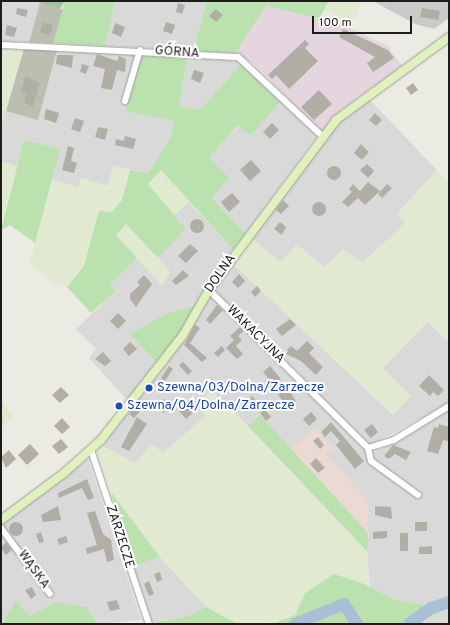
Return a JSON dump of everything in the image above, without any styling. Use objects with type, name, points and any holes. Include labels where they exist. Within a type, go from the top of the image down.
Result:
[{"type":"street","name":"DOLNA","points":[[1,520],[91,450],[183,335],[209,290],[322,136],[352,105],[449,37]]},
{"type":"street","name":"GÓRNA","points":[[1,45],[140,50],[238,57],[322,136]]},
{"type":"street","points":[[125,101],[140,50]]},
{"type":"street","name":"WAKACYJNA","points":[[209,290],[368,448],[371,461],[418,495]]},
{"type":"street","points":[[368,448],[394,440],[449,406]]},
{"type":"street","name":"ZARZECZE","points":[[91,450],[149,624]]},
{"type":"street","name":"WĄSKA","points":[[1,528],[50,594]]},
{"type":"shaded area","points":[[34,1],[40,3],[29,42],[1,41],[1,2]]},
{"type":"shaded area","points":[[115,1],[207,1],[193,51],[105,46]]},
{"type":"shaded area","points":[[329,1],[362,1],[353,21],[325,11]]},
{"type":"shaded area","points":[[373,1],[449,1],[449,18],[434,29],[415,24]]},
{"type":"shaded area","points":[[40,3],[64,10],[53,43],[29,42]]},
{"type":"shaded area","points":[[266,6],[348,27],[388,46],[402,66],[342,109],[321,132],[254,64],[235,53]]},
{"type":"shaded area","points":[[1,47],[24,48],[1,128]]},
{"type":"shaded area","points":[[24,48],[139,54],[174,120],[172,135],[148,173],[114,166],[107,186],[81,178],[78,188],[51,179],[60,149],[24,140],[17,167],[1,161],[1,128]]},
{"type":"shaded area","points":[[24,48],[57,50],[38,120],[6,111]]},
{"type":"shaded area","points":[[187,57],[227,58],[243,62],[200,110],[179,106]]},
{"type":"shaded area","points":[[368,98],[437,170],[397,214],[406,223],[362,263],[348,254],[324,267],[280,263],[253,239],[326,137],[346,114]]},
{"type":"shaded area","points":[[282,100],[317,136],[245,234],[212,198],[209,158],[239,125],[250,135]]},
{"type":"shaded area","points":[[1,161],[17,167],[1,224]]},
{"type":"shaded area","points":[[114,166],[130,170],[122,200],[88,253],[84,266],[67,287],[51,281],[30,264],[51,179],[78,187],[81,178],[107,186]]},
{"type":"shaded area","points":[[161,169],[189,202],[174,215],[148,184]]},
{"type":"shaded area","points":[[437,170],[449,181],[449,342],[427,322],[383,368],[411,396],[393,415],[233,264],[253,239],[280,262],[297,244],[324,267],[343,249],[362,263],[406,223],[397,214]]},
{"type":"shaded area","points":[[189,202],[233,249],[195,306],[165,314],[131,334],[156,362],[128,401],[89,358],[96,349],[76,329],[116,291],[110,285],[137,258],[162,285],[170,272],[158,258],[186,229],[174,215]]},
{"type":"shaded area","points":[[127,223],[170,272],[162,285],[115,235]]},
{"type":"shaded area","points":[[233,264],[393,415],[383,368],[427,322],[449,342],[449,403],[371,445],[213,289]]},
{"type":"shaded area","points":[[209,293],[367,452],[372,453],[397,442],[449,409],[449,596],[425,605],[395,600],[370,587],[367,551],[233,411],[206,416],[163,453],[135,464],[101,445],[167,364]]},
{"type":"shaded area","points":[[211,390],[367,551],[370,587],[364,584],[305,593],[295,615],[283,622],[238,624],[206,607],[160,557],[111,492],[97,452],[101,445],[135,463],[152,444],[163,453],[206,416],[196,404]]},
{"type":"shaded area","points":[[1,401],[13,415],[1,428]]},
{"type":"shaded area","points":[[314,428],[333,448],[326,454],[368,501],[368,533],[291,450]]},
{"type":"shaded area","points":[[88,459],[141,620],[98,624],[87,607],[55,602],[30,616],[1,620],[1,525]]},
{"type":"shaded area","points":[[160,557],[206,607],[185,617],[152,623],[133,566]]},
{"type":"shaded area","points":[[449,607],[449,624],[416,624],[442,608]]},
{"type":"green space","points":[[34,1],[65,1],[60,9]]},
{"type":"green space","points":[[65,1],[115,1],[105,46],[53,43]]},
{"type":"green space","points":[[207,1],[329,1],[319,19],[266,6],[235,53],[193,51]]},
{"type":"green space","points":[[139,54],[187,57],[179,106],[200,110],[243,62],[282,100],[250,136],[238,125],[209,158],[229,178],[212,198],[245,234],[233,249],[161,170],[148,184],[186,229],[158,258],[126,224],[116,235],[137,258],[110,285],[116,291],[91,313],[67,287],[84,266],[99,211],[112,212],[122,200],[130,170],[148,173],[172,135],[173,120],[125,111]]},
{"type":"green space","points":[[24,140],[60,149],[35,243],[10,225],[1,230]]},
{"type":"green space","points":[[195,306],[176,339],[156,362],[130,334],[165,314]]},
{"type":"green space","points":[[260,415],[368,533],[367,551],[248,426]]},
{"type":"green space","points":[[111,492],[160,557],[133,566]]},
{"type":"green space","points":[[334,574],[364,584],[395,600],[425,605],[449,596],[449,607],[416,624],[273,624],[295,615],[305,593]]},
{"type":"green space","points":[[16,601],[30,616],[55,602],[87,607],[98,624],[1,624]]},
{"type":"green space","points":[[206,607],[238,624],[152,623],[185,617]]},
{"type":"building","points":[[178,3],[185,5],[182,14],[176,12]]},
{"type":"building","points":[[17,8],[28,10],[26,17],[16,14]]},
{"type":"building","points":[[422,8],[440,11],[438,20],[420,17]]},
{"type":"building","points":[[216,9],[223,15],[216,22],[209,16]]},
{"type":"building","points":[[43,22],[53,25],[50,35],[40,32]]},
{"type":"building","points":[[166,22],[175,25],[172,34],[163,31]]},
{"type":"building","points":[[115,23],[125,27],[121,37],[112,33]]},
{"type":"building","points":[[7,25],[17,28],[14,37],[5,35]]},
{"type":"building","points":[[343,29],[388,50],[394,58],[373,72],[367,63],[375,57],[339,37]]},
{"type":"building","points":[[305,40],[309,44],[305,48],[318,61],[289,89],[276,75],[272,79],[268,75]]},
{"type":"building","points":[[97,54],[117,61],[119,56],[126,59],[125,72],[117,70],[112,90],[101,88],[105,69],[93,66]]},
{"type":"building","points":[[57,55],[73,55],[72,68],[56,64]]},
{"type":"building","points":[[82,64],[89,66],[86,74],[80,72]]},
{"type":"building","points":[[194,70],[204,73],[200,83],[191,79]]},
{"type":"building","points":[[25,76],[40,83],[33,106],[24,103],[26,94],[21,92]]},
{"type":"building","points":[[413,83],[418,90],[411,95],[406,88]]},
{"type":"building","points":[[319,90],[332,104],[314,120],[301,107]]},
{"type":"building","points":[[46,109],[59,113],[56,123],[44,119]]},
{"type":"building","points":[[375,113],[382,120],[376,126],[369,120]]},
{"type":"building","points":[[75,118],[84,121],[80,132],[71,129]]},
{"type":"building","points":[[272,123],[279,130],[270,139],[263,132]]},
{"type":"building","points":[[98,127],[108,129],[105,140],[95,137]]},
{"type":"building","points":[[125,136],[136,139],[133,149],[115,145],[116,139],[124,141]]},
{"type":"building","points":[[361,144],[369,152],[362,160],[354,153]]},
{"type":"building","points":[[68,146],[74,148],[71,161],[77,163],[74,173],[62,170]]},
{"type":"building","points":[[251,160],[261,171],[250,181],[240,170]]},
{"type":"building","points":[[367,164],[374,171],[368,178],[360,170]]},
{"type":"building","points":[[334,166],[339,168],[341,173],[339,178],[334,180],[329,178],[327,173],[329,168]]},
{"type":"building","points":[[368,182],[380,191],[365,205],[358,198],[348,207],[342,202],[352,192],[349,189],[353,184],[360,191]]},
{"type":"building","points":[[387,184],[392,188],[382,198],[378,194]]},
{"type":"building","points":[[232,193],[240,202],[229,212],[221,202]]},
{"type":"building","points":[[283,200],[289,206],[281,214],[276,210]]},
{"type":"building","points":[[319,202],[324,204],[326,209],[324,214],[319,216],[314,214],[312,209],[314,204]]},
{"type":"building","points":[[197,219],[202,221],[204,226],[202,231],[197,233],[192,231],[190,226],[192,221]]},
{"type":"building","points":[[280,222],[286,227],[282,235],[274,229]]},
{"type":"building","points":[[190,244],[198,251],[186,263],[178,256]]},
{"type":"building","points":[[183,270],[189,276],[176,285],[172,281]]},
{"type":"building","points":[[239,274],[245,281],[238,288],[232,282]]},
{"type":"building","points":[[144,275],[152,284],[136,307],[130,299],[130,294],[140,285],[137,282]]},
{"type":"building","points":[[257,286],[261,291],[255,297],[251,292]]},
{"type":"building","points":[[217,305],[223,310],[210,324],[206,320]]},
{"type":"building","points":[[118,313],[126,321],[118,329],[110,321]]},
{"type":"building","points":[[290,319],[296,325],[282,336],[276,329]]},
{"type":"building","points":[[195,325],[200,328],[190,343],[207,358],[202,362],[184,345]]},
{"type":"building","points":[[240,327],[244,331],[238,336],[242,340],[236,346],[243,354],[237,359],[226,348],[234,340],[230,336]]},
{"type":"building","points":[[307,341],[314,348],[309,353],[323,367],[316,375],[301,361],[284,353],[291,346],[297,351]]},
{"type":"building","points":[[130,342],[137,349],[129,356],[123,349]]},
{"type":"building","points":[[222,346],[225,350],[218,357],[214,353]]},
{"type":"building","points":[[103,352],[111,361],[105,366],[95,359]]},
{"type":"building","points":[[183,362],[192,371],[188,375],[179,365]]},
{"type":"building","points":[[169,366],[173,369],[165,381],[161,378]]},
{"type":"building","points":[[270,366],[281,379],[274,385],[263,372]]},
{"type":"building","points":[[429,375],[444,390],[438,396],[433,392],[430,396],[419,386]]},
{"type":"building","points":[[61,387],[69,395],[60,403],[52,395]]},
{"type":"building","points":[[287,387],[296,401],[288,407],[278,395]]},
{"type":"building","points":[[252,396],[258,403],[254,407],[247,400]]},
{"type":"building","points":[[164,399],[171,405],[164,413],[157,406]]},
{"type":"building","points":[[188,403],[195,411],[186,419],[179,411]]},
{"type":"building","points":[[137,405],[142,409],[134,418],[129,414]]},
{"type":"building","points":[[265,410],[271,417],[266,421],[260,413]]},
{"type":"building","points":[[311,412],[317,419],[309,426],[303,419]]},
{"type":"building","points":[[137,417],[147,424],[129,451],[121,447]]},
{"type":"building","points":[[62,418],[70,427],[62,434],[54,426]]},
{"type":"building","points":[[331,422],[364,461],[355,469],[336,445],[340,441],[331,431],[325,437],[321,432]]},
{"type":"building","points":[[372,424],[378,432],[371,438],[364,430]]},
{"type":"building","points":[[439,424],[449,427],[449,436],[448,441],[443,440],[438,454],[427,451],[434,427],[438,428]]},
{"type":"building","points":[[318,437],[324,445],[320,449],[313,441]]},
{"type":"building","points":[[61,439],[68,447],[59,454],[52,446]]},
{"type":"building","points":[[30,444],[39,454],[27,465],[18,455]]},
{"type":"building","points":[[393,445],[411,452],[406,460],[395,454],[389,459],[384,456]]},
{"type":"building","points":[[9,450],[16,459],[6,468],[1,457]]},
{"type":"building","points":[[316,458],[325,468],[318,473],[310,464]]},
{"type":"building","points":[[87,479],[94,498],[88,500],[82,488],[59,498],[58,493]]},
{"type":"building","points":[[58,506],[61,520],[43,522],[41,515]]},
{"type":"building","points":[[375,506],[391,507],[392,519],[375,515]]},
{"type":"building","points":[[95,511],[103,534],[111,540],[114,560],[107,562],[104,549],[87,554],[86,548],[97,545],[87,513]]},
{"type":"building","points":[[16,522],[21,524],[23,529],[21,534],[16,536],[11,534],[9,529],[11,524]]},
{"type":"building","points":[[415,522],[427,522],[427,531],[415,531]]},
{"type":"building","points":[[387,531],[387,538],[373,539],[373,532]]},
{"type":"building","points":[[41,532],[44,542],[39,543],[36,534]]},
{"type":"building","points":[[400,533],[408,533],[408,551],[400,551]]},
{"type":"building","points":[[66,536],[68,542],[59,545],[57,539]]},
{"type":"building","points":[[6,542],[12,550],[6,555],[1,548]]},
{"type":"building","points":[[432,546],[432,554],[419,554],[419,547]]},
{"type":"building","points":[[160,572],[162,580],[157,582],[154,574]]},
{"type":"building","points":[[149,581],[154,594],[149,596],[144,584]]},
{"type":"building","points":[[32,587],[36,595],[31,599],[25,590]]},
{"type":"building","points":[[117,600],[120,609],[110,611],[107,602]]},
{"type":"waterway","points":[[409,624],[431,608],[449,602]]},
{"type":"waterway","points":[[295,624],[344,604],[357,624]]},
{"type":"place","name":"Szewna/03/Dolna/Zarzecze","points":[[149,388]]},
{"type":"place","name":"Szewna/04/Dolna/Zarzecze","points":[[119,406]]}]
